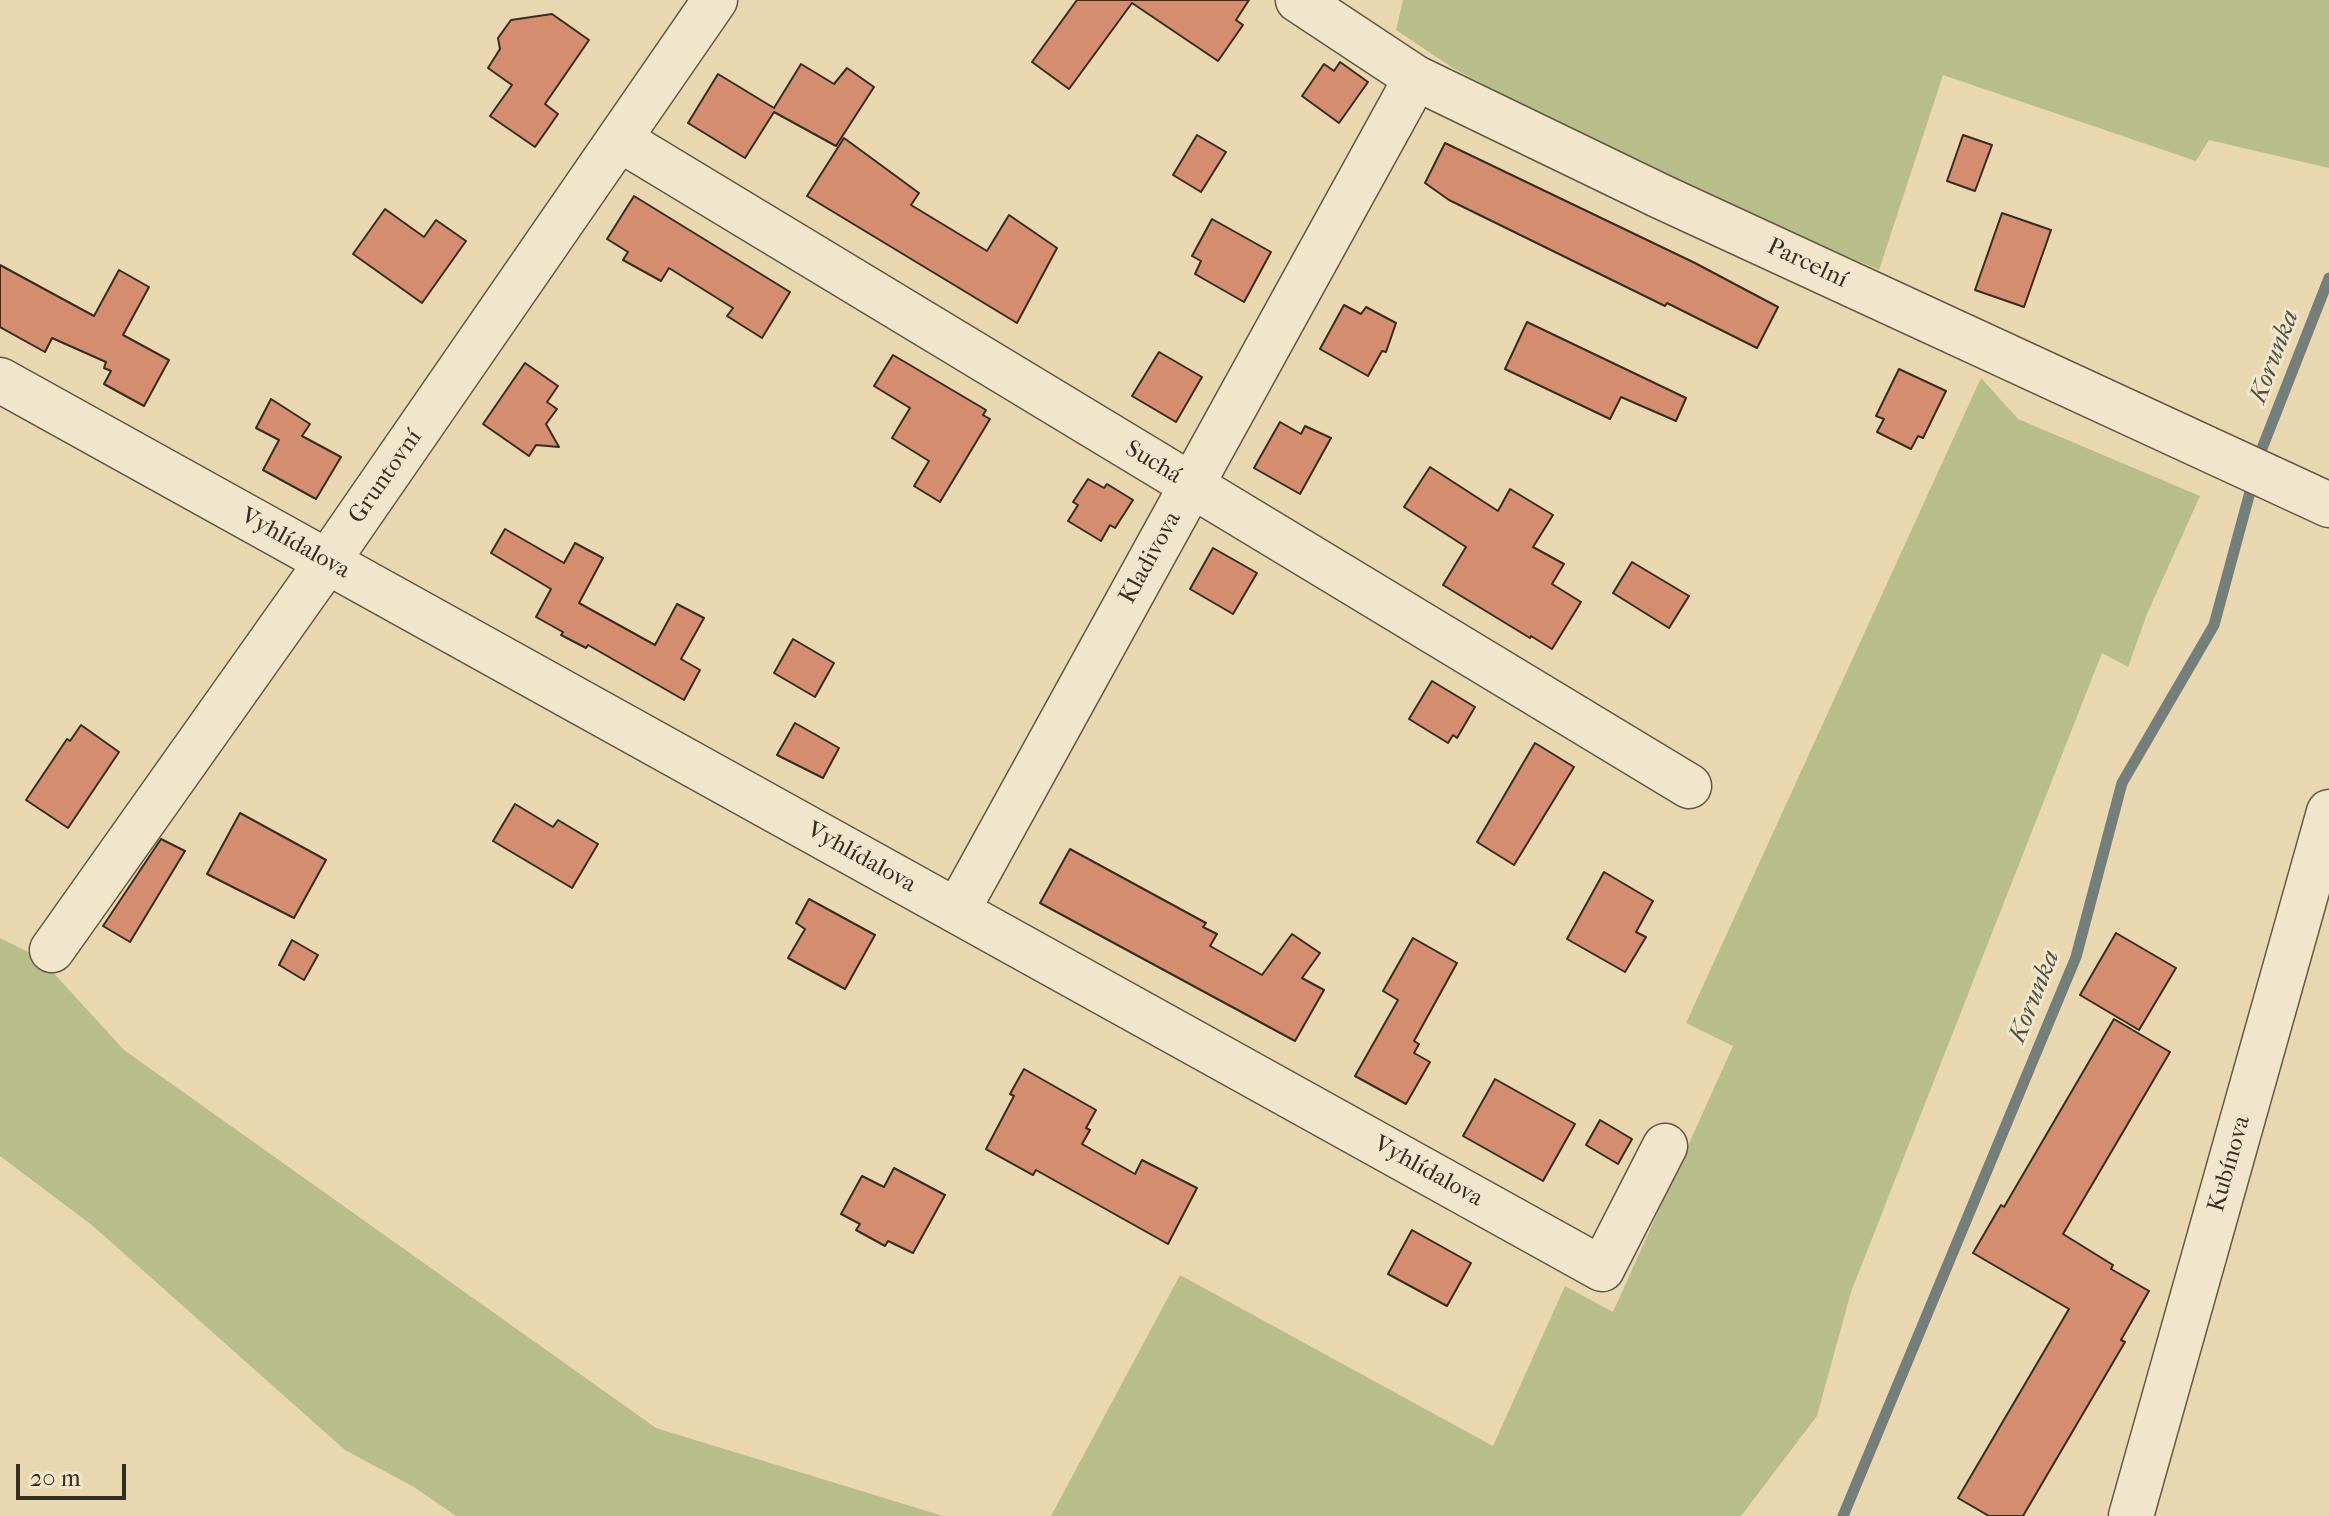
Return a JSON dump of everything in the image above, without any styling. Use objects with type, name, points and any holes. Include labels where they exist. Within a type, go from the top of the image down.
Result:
[{"type":"street","name":"Gruntovní","points":[[52,950],[327,562],[715,0]]},
{"type":"street","name":"Parcelní","points":[[1298,0],[1416,78],[1662,197],[2329,505]]},
{"type":"street","name":"Kladivova","points":[[957,911],[1416,78]]},
{"type":"street","name":"Suchá","points":[[619,139],[1689,786]]},
{"type":"street","name":"Vyhlídalova","points":[[0,380],[1602,1269],[1665,1146]]},
{"type":"street","name":"Kubínova","points":[[2144,1512],[2329,812]]},
{"type":"green space","points":[[1403,0],[2329,0],[2329,168],[2209,140],[2196,161],[1943,75],[1879,270],[1652,173],[1456,70],[1396,30]]},
{"type":"green space","points":[[1981,378],[2018,419],[2200,496],[2147,614],[2128,667],[2102,653],[1851,1292],[1817,1416],[1741,1516],[1051,1516],[1180,1275],[1493,1446],[1565,1286],[1613,1312],[1733,1046],[1686,1023]]},
{"type":"green space","points":[[0,938],[40,958],[124,1050],[656,1428],[943,1516],[456,1516],[414,1487],[345,1450],[93,1226],[0,1156]]},
{"type":"building","points":[[1077,0],[1249,0],[1236,20],[1243,25],[1218,61],[1132,3],[1069,89],[1032,62]]},
{"type":"building","points":[[552,14],[589,40],[545,104],[558,114],[535,147],[490,116],[512,85],[488,68],[500,49],[498,38],[511,20]]},
{"type":"building","points":[[1340,62],[1368,82],[1339,123],[1302,96],[1324,64],[1334,71]]},
{"type":"building","points":[[801,64],[834,84],[847,68],[874,87],[836,146],[774,112],[745,158],[688,123],[718,74],[774,108]]},
{"type":"building","points":[[1197,135],[1226,152],[1201,192],[1173,175]]},
{"type":"building","points":[[1963,135],[1992,145],[1975,191],[1947,181]]},
{"type":"building","points":[[844,138],[919,193],[911,205],[987,251],[1009,215],[1057,248],[1017,323],[807,196]]},
{"type":"building","points":[[1445,143],[1695,263],[1778,307],[1757,348],[1449,200],[1425,183]]},
{"type":"building","points":[[634,196],[790,292],[762,338],[727,316],[733,308],[669,268],[661,281],[623,260],[628,252],[607,239]]},
{"type":"building","points":[[385,209],[424,237],[436,220],[466,241],[422,303],[353,254]]},
{"type":"building","points":[[2002,213],[2051,230],[2024,307],[1975,290]]},
{"type":"building","points":[[1212,219],[1271,252],[1244,302],[1195,274],[1201,261],[1192,256]]},
{"type":"building","points":[[0,265],[94,316],[119,270],[149,287],[123,335],[169,360],[144,406],[104,384],[111,371],[104,368],[106,362],[52,338],[45,352],[0,327]]},
{"type":"building","points":[[1344,305],[1361,314],[1366,307],[1396,323],[1386,352],[1382,351],[1368,376],[1320,349]]},
{"type":"building","points":[[1527,322],[1686,398],[1676,421],[1621,397],[1610,419],[1505,369]]},
{"type":"building","points":[[1159,352],[1202,377],[1176,422],[1132,396]]},
{"type":"building","points":[[893,355],[986,410],[983,415],[990,419],[940,502],[914,486],[929,461],[892,438],[910,408],[874,386]]},
{"type":"building","points":[[525,363],[558,386],[547,402],[557,409],[546,424],[559,447],[536,445],[529,456],[483,424]]},
{"type":"building","points":[[1899,369],[1946,391],[1923,438],[1918,436],[1911,449],[1877,432],[1884,419],[1876,416]]},
{"type":"building","points":[[271,399],[310,424],[302,436],[341,457],[316,499],[263,470],[279,440],[256,428]]},
{"type":"building","points":[[1280,422],[1301,434],[1305,426],[1331,438],[1300,494],[1254,468]]},
{"type":"building","points":[[1430,467],[1498,511],[1510,489],[1553,515],[1533,547],[1564,564],[1552,584],[1581,602],[1552,649],[1443,585],[1466,547],[1404,507]]},
{"type":"building","points":[[1088,479],[1104,488],[1107,484],[1133,500],[1115,528],[1110,525],[1101,541],[1068,521],[1078,505],[1073,502]]},
{"type":"building","points":[[505,529],[564,563],[575,543],[603,558],[579,603],[655,645],[677,604],[704,618],[681,659],[700,670],[684,700],[588,645],[586,648],[561,635],[563,632],[536,617],[551,589],[491,553]]},
{"type":"building","points":[[1213,548],[1257,573],[1233,614],[1190,589]]},
{"type":"building","points":[[1632,562],[1689,596],[1669,628],[1613,593]]},
{"type":"building","points":[[793,639],[834,663],[815,697],[774,673]]},
{"type":"building","points":[[1432,681],[1475,707],[1457,738],[1453,735],[1448,743],[1409,719]]},
{"type":"building","points":[[795,723],[839,748],[823,778],[777,755]]},
{"type":"building","points":[[81,725],[119,752],[68,828],[26,800],[67,739],[70,741]]},
{"type":"building","points":[[1535,743],[1574,767],[1514,865],[1477,842]]},
{"type":"building","points":[[515,804],[553,827],[558,820],[598,844],[572,888],[493,841]]},
{"type":"building","points":[[240,813],[326,860],[294,918],[207,874]]},
{"type":"building","points":[[161,839],[185,851],[130,942],[103,926]]},
{"type":"building","points":[[1070,849],[1206,923],[1203,927],[1217,934],[1210,946],[1262,975],[1292,934],[1320,953],[1302,978],[1324,990],[1295,1041],[1040,903]]},
{"type":"building","points":[[1604,872],[1653,901],[1636,932],[1646,937],[1625,972],[1567,939]]},
{"type":"building","points":[[809,899],[875,935],[845,989],[788,958],[805,929],[796,923]]},
{"type":"building","points":[[2116,933],[2176,968],[2139,1030],[2080,995]]},
{"type":"building","points":[[1413,938],[1457,963],[1414,1041],[1419,1044],[1414,1053],[1430,1062],[1406,1104],[1355,1076],[1398,1000],[1383,991]]},
{"type":"building","points":[[292,940],[318,955],[304,980],[279,965]]},
{"type":"building","points":[[2114,1019],[2170,1052],[2063,1234],[2113,1265],[2111,1269],[2149,1291],[2121,1340],[2125,1342],[2023,1516],[1989,1516],[1958,1498],[2069,1309],[1973,1253],[2001,1205],[2004,1207]]},
{"type":"building","points":[[1024,1069],[1096,1110],[1082,1144],[1135,1174],[1142,1160],[1197,1188],[1168,1244],[1036,1170],[1033,1175],[986,1149],[1014,1096],[1010,1094]]},
{"type":"building","points":[[1495,1079],[1575,1124],[1543,1181],[1463,1136]]},
{"type":"building","points":[[1600,1120],[1632,1139],[1618,1164],[1586,1145]]},
{"type":"building","points":[[894,1168],[945,1195],[913,1253],[888,1241],[885,1246],[856,1230],[860,1224],[841,1214],[862,1176],[884,1187]]},
{"type":"building","points":[[1412,1230],[1471,1263],[1447,1306],[1388,1274]]},
{"type":"waterway","name":"Korunka","points":[[2261,451],[2329,278]]},
{"type":"waterway","name":"Korunka","points":[[1843,1516],[2076,957],[2122,783],[2214,625],[2250,492]]}]
